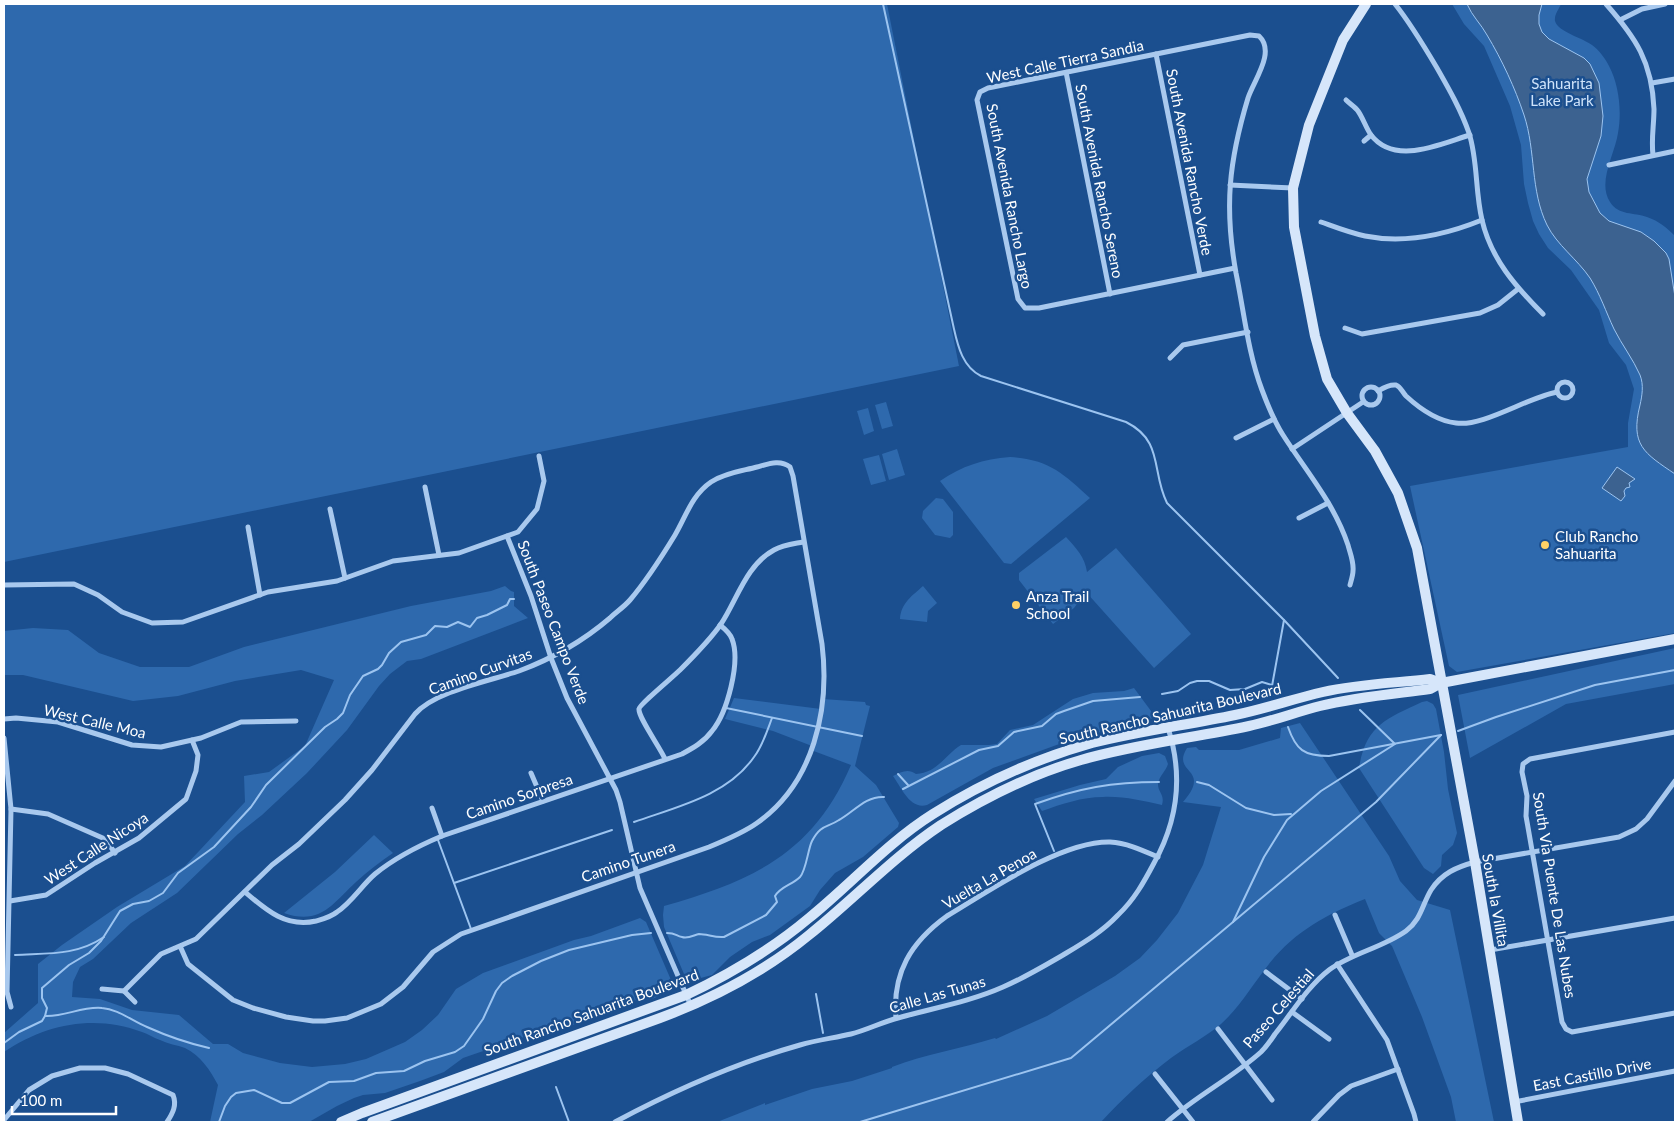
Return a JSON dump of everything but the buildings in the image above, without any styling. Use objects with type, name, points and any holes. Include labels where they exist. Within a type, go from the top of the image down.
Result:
[{"type":"street","name":"South la Villita","points":[[1366,4],[1343,40],[1308,125],[1293,188],[1294,227],[1315,336],[1328,379],[1347,413],[1375,450],[1398,493],[1417,548],[1475,862],[1518,1122]]},
{"type":"street","points":[[1396,4],[1414,30],[1455,99],[1470,135],[1482,220],[1492,248],[1503,269],[1518,289],[1544,314]]},
{"type":"street","points":[[1606,4],[1638,46],[1652,83],[1654,112],[1653,156]]},
{"type":"street","points":[[1620,20],[1642,9],[1665,4]]},
{"type":"street","name":"West Calle Tierra Sandia","points":[[980,92],[988,88],[1250,35],[1260,36],[1264,40],[1266,52],[1238,131],[1231,163],[1230,185]]},
{"type":"street","name":"South Avenida Rancho Verde","points":[[1156,54],[1200,275]]},
{"type":"street","name":"South Avenida Rancho Sereno","points":[[1066,72],[1110,294]]},
{"type":"street","points":[[1652,83],[1675,79]]},
{"type":"street","name":"South Avenida Rancho Largo","points":[[980,92],[978,100],[1018,299],[1021,304],[1025,308],[1039,308],[1110,294]]},
{"type":"street","points":[[1346,100],[1357,110],[1371,135],[1380,144],[1398,150],[1418,150],[1470,135]]},
{"type":"street","points":[[1364,141],[1371,135]]},
{"type":"street","points":[[1609,165],[1675,151]]},
{"type":"street","points":[[1293,188],[1230,185],[1230,238],[1259,380],[1274,419],[1292,449],[1317,482],[1343,530],[1354,570],[1350,585]]},
{"type":"street","points":[[1321,222],[1364,236],[1392,239],[1420,238],[1456,230],[1482,220]]},
{"type":"street","points":[[1110,294],[1235,268]]},
{"type":"street","points":[[1345,328],[1362,334],[1480,313],[1498,306],[1518,289]]},
{"type":"street","points":[[1170,358],[1183,345],[1248,332]]},
{"type":"street","points":[[1378,391],[1385,386],[1398,386],[1405,395],[1420,407],[1441,419],[1456,423],[1473,423],[1543,394],[1557,392]]},
{"type":"street","points":[[1372,387],[1378,391],[1380,398],[1376,404],[1369,405],[1363,402],[1362,395],[1365,389],[1372,387]]},
{"type":"street","points":[[1292,449],[1363,402]]},
{"type":"street","points":[[1236,438],[1274,419]]},
{"type":"street","points":[[4,585],[74,584],[98,595],[122,612],[152,623],[183,622],[268,592],[337,581],[393,561],[459,553],[518,532],[537,509],[544,480],[539,456]]},
{"type":"street","name":"Camino Curvitas","points":[[124,991],[161,954],[196,939],[272,865],[324,821],[355,790],[426,704],[551,658],[564,652],[591,634],[629,602],[657,566],[690,505],[711,482],[726,474],[772,463],[786,463]]},
{"type":"street","name":"Camino Tunera","points":[[180,946],[188,964],[233,1000],[268,1013],[294,1019],[313,1021],[336,1020],[370,1009],[394,994],[433,952],[461,934],[710,847],[760,822],[784,799],[803,770],[819,725],[823,703],[822,644],[793,476],[790,467],[786,463]]},
{"type":"street","points":[[425,487],[440,555]]},
{"type":"street","points":[[1299,518],[1328,502]]},
{"type":"street","points":[[330,510],[345,578]]},
{"type":"street","points":[[248,527],[260,595]]},
{"type":"street","name":"South Paseo Campo Verde","points":[[507,536],[531,596],[551,658],[567,698],[610,778],[620,802],[636,872],[647,905],[691,1007]]},
{"type":"street","points":[[665,760],[661,749],[641,718],[639,708],[641,704],[655,694],[687,663],[720,625],[759,561],[782,546],[803,542]]},
{"type":"street","name":"Camino Sorpresa","points":[[245,892],[278,918],[298,923],[324,919],[337,912],[375,874],[412,849],[442,836],[682,754],[697,746],[708,737],[718,723],[729,692],[735,666],[732,639],[729,633],[720,625]]},
{"type":"street","name":"South Rancho Sahuarita Boulevard","points":[[372,1122],[691,1007],[751,976],[790,950],[924,837],[994,795],[1043,773],[1120,750],[1266,722],[1342,701],[1430,688],[1441,683],[1675,638]]},
{"type":"street","name":"South Rancho Sahuarita Boulevard","points":[[341,1122],[371,1109],[686,995],[726,975],[782,940],[890,846],[916,826],[976,789],[1014,771],[1065,752],[1103,741],[1257,710],[1346,688],[1430,679],[1441,683]]},
{"type":"street","name":"West Calle Moa","points":[[4,719],[16,718],[58,722],[132,745],[161,747],[201,738],[240,722],[296,721]]},
{"type":"street","name":"Calle Las Tunas","points":[[615,1122],[680,1090],[730,1069],[801,1044],[853,1033],[896,1018],[968,1000],[1003,987],[1092,938],[1107,926],[1130,902],[1158,857],[1170,829],[1177,784],[1176,760],[1168,728]]},
{"type":"street","name":"South Via Puente De Las Nubes","points":[[1675,732],[1530,758],[1523,764],[1522,772],[1527,796],[1526,816],[1532,852],[1562,1022],[1566,1029],[1572,1032],[1675,1013]]},
{"type":"street","points":[[4,738],[11,809],[10,901],[6,954],[8,992],[11,1007]]},
{"type":"street","name":"West Calle Nicoya","points":[[10,901],[46,896],[95,863],[139,838],[186,799],[196,771],[198,755],[192,740]]},
{"type":"street","points":[[531,773],[542,801]]},
{"type":"street","name":"Paseo Celestial","points":[[1167,1122],[1262,1051],[1302,999],[1337,964],[1406,931],[1415,922],[1431,890],[1442,877],[1455,868],[1475,862],[1619,837],[1636,829],[1647,819],[1675,781]]},
{"type":"street","points":[[432,808],[442,836]]},
{"type":"street","points":[[11,809],[48,814],[105,839],[115,853]]},
{"type":"street","name":"Vuelta La Penoa","points":[[896,1018],[896,992],[906,963],[918,942],[931,928],[947,916],[1037,864],[1061,853],[1087,845],[1100,842],[1122,843],[1140,848],[1158,857]]},
{"type":"street","points":[[1335,915],[1352,956]]},
{"type":"street","points":[[1489,950],[1675,918]]},
{"type":"street","points":[[1337,964],[1387,1040],[1416,1122]]},
{"type":"street","points":[[1266,972],[1302,999]]},
{"type":"street","points":[[102,989],[124,991],[135,1002]]},
{"type":"street","points":[[1292,1012],[1328,1039]]},
{"type":"street","points":[[1218,1030],[1272,1100]]},
{"type":"street","points":[[4,1120],[29,1090],[52,1076],[80,1068],[105,1068],[128,1074],[173,1094],[176,1102],[167,1122]]},
{"type":"street","points":[[1313,1122],[1339,1095],[1351,1086],[1398,1069]]},
{"type":"street","name":"East Castillo Drive","points":[[1514,1102],[1675,1071]]},
{"type":"street","points":[[1154,1074],[1193,1122]]},
{"type":"green space","points":[[4,4],[887,4],[959,366],[4,562]]},
{"type":"green space","points":[[1452,4],[1561,4],[1555,17],[1557,25],[1566,32],[1595,47],[1609,66],[1617,90],[1620,107],[1619,125],[1606,177],[1606,194],[1610,202],[1618,210],[1642,215],[1666,228],[1675,236],[1675,633],[1457,672],[1449,666],[1410,486],[1628,447],[1628,423],[1634,389],[1626,365],[1609,343],[1599,310],[1571,270],[1548,248],[1539,234],[1528,203],[1524,184],[1521,145],[1510,106],[1484,46],[1464,24]]},
{"type":"green space","points":[[886,402],[893,426],[882,429],[875,405]]},
{"type":"green space","points":[[868,408],[874,431],[864,435],[857,411]]},
{"type":"green space","points":[[897,449],[905,475],[889,480],[882,454]]},
{"type":"green space","points":[[879,455],[886,481],[871,485],[863,459]]},
{"type":"green space","points":[[1023,458],[1045,464],[1071,481],[1090,498],[1011,564],[1004,563],[940,481],[956,471],[973,464],[991,459]]},
{"type":"green space","points":[[936,498],[943,499],[953,512],[953,535],[950,538],[935,535],[922,518],[923,511]]},
{"type":"green space","points":[[1066,537],[1082,557],[1087,572],[1116,548],[1191,634],[1154,668],[1086,592],[1074,608],[1053,624],[1019,580],[1019,573]]},
{"type":"green space","points":[[505,586],[514,592],[514,606],[528,618],[421,659],[407,661],[390,674],[347,730],[307,773],[262,815],[238,834],[177,893],[131,923],[93,959],[80,967],[73,982],[72,997],[100,999],[132,1010],[179,1015],[213,1044],[228,1044],[243,1053],[280,1063],[312,1067],[345,1064],[366,1059],[405,1042],[438,1015],[456,989],[483,973],[640,918],[646,922],[671,980],[666,993],[652,999],[624,1001],[594,1011],[569,1028],[559,1031],[541,1031],[463,1058],[444,1072],[385,1093],[363,1095],[354,1098],[309,1122],[210,1122],[218,1085],[200,1059],[185,1048],[124,1027],[88,1023],[71,1025],[36,1035],[4,1052],[4,1033],[38,1003],[38,964],[117,907],[185,866],[245,802],[244,776],[269,772],[305,746],[334,680],[301,670],[235,681],[178,696],[133,701],[23,675],[4,675],[4,631],[33,628],[68,630],[99,653],[140,667],[189,667],[244,647],[411,606],[491,591]]},
{"type":"green space","points":[[923,586],[937,603],[928,611],[927,622],[900,619],[902,608]]},
{"type":"green space","points":[[1675,648],[1675,684],[1566,704],[1470,758],[1458,695]]},
{"type":"green space","points":[[1134,688],[1154,715],[1149,722],[1073,739],[993,768],[927,805],[921,806],[911,801],[893,776],[904,771],[916,774],[930,770],[961,745],[997,744],[1010,730],[1033,725],[1073,699],[1093,693],[1124,691]]},
{"type":"green space","points":[[734,698],[821,709],[823,699],[865,702],[866,705],[870,706],[855,766],[876,785],[899,823],[898,827],[863,857],[835,873],[820,890],[810,906],[770,935],[752,942],[730,957],[712,975],[693,980],[684,974],[664,927],[664,906],[725,886],[752,874],[776,860],[798,842],[818,821],[836,796],[851,765],[811,750],[812,746],[773,731],[725,719]]},
{"type":"green space","points":[[1427,701],[1433,704],[1436,709],[1444,752],[1448,789],[1457,833],[1453,845],[1442,855],[1441,866],[1433,874],[1424,868],[1359,768],[1367,742],[1380,725],[1398,713]]},
{"type":"green space","points":[[1300,723],[1389,856],[1400,881],[1417,900],[1450,910],[1494,1122],[1456,1122],[1451,1097],[1422,1017],[1392,946],[1379,933],[1365,899],[1337,911],[1312,925],[1289,942],[1221,1024],[1162,1065],[1134,1089],[1101,1122],[717,1122],[765,1103],[765,1105],[812,1089],[852,1081],[917,1059],[996,1039],[1047,1016],[1115,976],[1140,958],[1157,940],[1178,913],[1203,865],[1221,807],[1183,802],[1194,784],[1193,777],[1184,764],[1183,759],[1187,748],[1196,747],[1199,750],[1239,750],[1280,738],[1281,728]]},
{"type":"green space","points":[[1159,753],[1165,756],[1168,764],[1158,784],[1163,798],[1162,805],[1125,798],[1095,797],[1072,801],[1042,811],[1034,799],[1106,779],[1118,767],[1142,756]]},
{"type":"green space","points":[[374,835],[393,853],[365,874],[325,910],[308,917],[284,913],[335,872]]},
{"type":"shaded area","name":"Sahuarita Lake Park","points":[[1467,4],[1542,4],[1539,24],[1542,32],[1549,39],[1584,58],[1590,64],[1599,83],[1603,116],[1601,136],[1587,179],[1589,192],[1600,213],[1609,221],[1641,232],[1654,241],[1666,253],[1669,259],[1675,297],[1675,474],[1655,460],[1642,447],[1637,430],[1642,390],[1640,375],[1614,329],[1590,278],[1556,239],[1547,225],[1535,184],[1528,129],[1524,115],[1498,54]]},
{"type":"shaded area","points":[[1617,467],[1635,479],[1629,483],[1630,487],[1624,491],[1625,496],[1621,501],[1602,488]]},
{"type":"waterway","points":[[883,4],[962,356],[970,367],[981,376],[1126,422],[1146,438],[1155,458],[1159,480],[1167,503],[1284,620],[1272,686],[1273,695]]},
{"type":"waterway","points":[[4,1043],[19,1032],[42,1021],[47,1008],[42,998],[42,988],[69,965],[89,953],[101,941],[120,911],[133,904],[149,901],[163,893],[178,873],[214,847],[251,807],[266,785],[325,727],[343,713],[350,695],[363,676],[378,669],[389,653],[401,642],[426,635],[435,626],[447,627],[458,622],[470,627],[477,618],[507,605],[510,599],[514,599]]},
{"type":"waterway","points":[[1284,620],[1338,678]]},
{"type":"waterway","points":[[1458,731],[1595,685],[1675,670]]},
{"type":"waterway","points":[[1162,694],[1178,691],[1197,681],[1209,681],[1230,690],[1245,689],[1262,682],[1272,685]]},
{"type":"waterway","points":[[903,789],[979,750],[998,746],[1014,732],[1042,726],[1056,714],[1093,701],[1140,697]]},
{"type":"waterway","points":[[726,708],[862,736]]},
{"type":"waterway","points":[[1233,922],[1264,857],[1287,820],[1321,791],[1395,744],[1360,710]]},
{"type":"waterway","points":[[634,822],[700,799],[730,782],[754,757],[772,718]]},
{"type":"waterway","points":[[1288,727],[1294,741],[1302,750],[1320,756],[1329,756],[1441,735]]},
{"type":"waterway","points":[[860,1122],[1071,1058],[1376,802],[1441,735]]},
{"type":"waterway","points":[[898,774],[908,785]]},
{"type":"waterway","points":[[1054,851],[1035,804],[1096,787],[1126,783],[1159,782]]},
{"type":"waterway","points":[[1197,782],[1209,785],[1246,808],[1274,815],[1291,814]]},
{"type":"waterway","points":[[667,933],[680,937],[699,934],[724,937],[766,915],[777,902],[775,896],[777,893],[797,880],[802,874],[812,841],[818,832],[824,827],[835,823],[865,802],[877,797],[884,797]]},
{"type":"waterway","points":[[454,883],[612,830]]},
{"type":"waterway","points":[[438,840],[471,929]]},
{"type":"waterway","points":[[219,1122],[225,1106],[236,1093],[254,1090],[282,1103],[290,1103],[329,1082],[354,1081],[376,1073],[404,1071],[425,1061],[455,1052],[464,1046],[483,1019],[496,991],[502,983],[512,976],[541,961],[569,950],[632,935],[651,933]]},
{"type":"waterway","points":[[15,955],[72,951],[83,948],[104,937]]},
{"type":"waterway","points":[[816,994],[823,1033]]},
{"type":"waterway","points":[[45,1016],[95,1008],[108,1009],[141,1025],[185,1042],[209,1048]]},
{"type":"waterway","points":[[556,1087],[569,1122]]},
{"type":"place","name":"Club Rancho Sahuarita","points":[[1545,545]]},
{"type":"place","name":"Anza Trail School","points":[[1016,605]]}]
